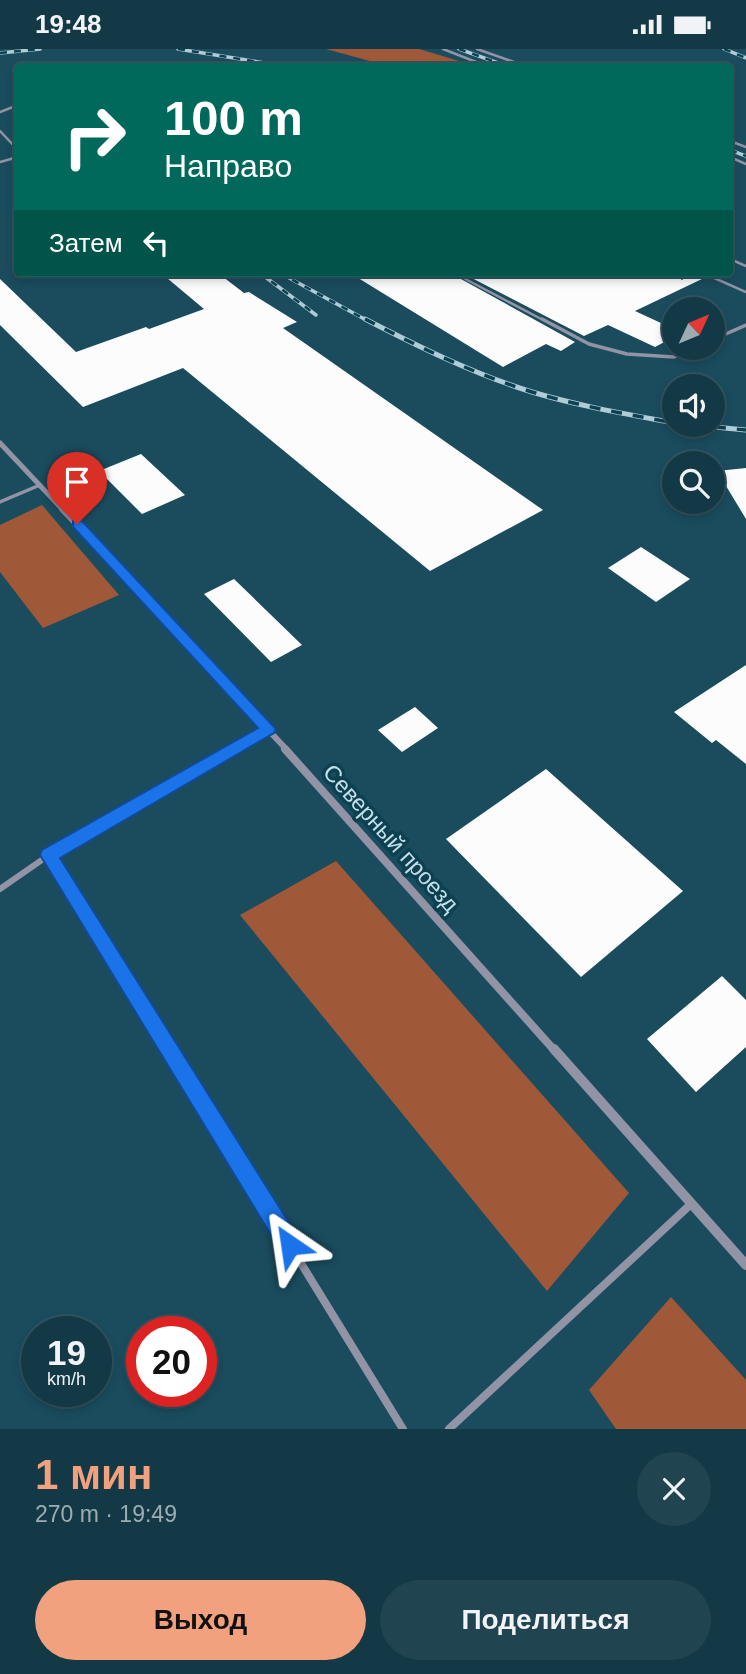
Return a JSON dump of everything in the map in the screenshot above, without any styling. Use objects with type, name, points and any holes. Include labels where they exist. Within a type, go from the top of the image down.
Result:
[{"type":"street","name":"Северный проезд","points":[[0,443],[268,729],[746,1265]]},
{"type":"lane","points":[[443,49],[479,63]]},
{"type":"lane","points":[[477,49],[517,63]]},
{"type":"lane","points":[[0,131],[14,146]]},
{"type":"lane","points":[[0,162],[12,159],[14,155]]},
{"type":"lane","points":[[463,277],[589,344],[627,354],[662,356]]},
{"type":"lane","points":[[712,277],[746,292]]},
{"type":"lane","points":[[493,293],[499,290]]},
{"type":"lane","points":[[527,311],[534,308]]},
{"type":"lane","points":[[725,334],[746,325]]},
{"type":"lane","points":[[566,331],[575,327]]},
{"type":"lane","points":[[0,502],[40,485]]},
{"type":"lane","points":[[0,889],[49,855],[268,729]]},
{"type":"lane","points":[[49,855],[403,1429]]},
{"type":"lane","points":[[449,1429],[691,1203]]},
{"type":"shaded area","points":[[326,49],[419,49],[466,63],[377,63]]},
{"type":"shaded area","points":[[42,505],[119,595],[43,628],[0,572],[0,525]]},
{"type":"shaded area","points":[[336,861],[629,1193],[547,1291],[240,915]]},
{"type":"shaded area","points":[[671,1297],[746,1380],[746,1429],[616,1429],[589,1390]]},
{"type":"building","points":[[166,277],[223,277],[244,293],[249,292],[297,322],[283,328],[543,510],[430,571],[183,368],[83,407],[0,325],[0,279],[76,352],[204,309]]},
{"type":"building","points":[[357,277],[457,277],[575,342],[561,351],[546,344],[503,367]]},
{"type":"building","points":[[470,277],[704,278],[635,311],[662,323],[662,343],[655,347],[608,325],[584,336]]},
{"type":"building","points":[[141,454],[185,495],[142,514],[99,471]]},
{"type":"building","points":[[746,468],[746,519],[725,484],[725,470]]},
{"type":"building","points":[[641,547],[690,579],[656,602],[608,568]]},
{"type":"building","points":[[234,579],[302,645],[271,662],[204,594]]},
{"type":"building","points":[[746,665],[746,764],[716,740],[712,743],[674,712]]},
{"type":"building","points":[[415,707],[438,728],[402,752],[378,730]]},
{"type":"building","points":[[546,769],[683,891],[581,977],[446,839]]},
{"type":"building","points":[[722,976],[746,1000],[746,1047],[696,1092],[647,1039]]},
{"type":"railway","points":[[0,53],[40,49]]},
{"type":"railway","points":[[178,49],[265,63]]},
{"type":"railway","points":[[459,49],[499,63]]},
{"type":"railway","points":[[724,49],[746,58]]},
{"type":"railway","points":[[733,151],[746,156]]},
{"type":"railway","points":[[265,277],[316,315]]},
{"type":"railway","points":[[287,277],[368,321]]},
{"type":"railway","points":[[365,319],[447,359],[510,385],[567,401],[662,421]]},
{"type":"railway","points":[[725,428],[746,430]]},
{"type":"route","points":[[77,524],[268,729],[49,855],[290,1245]]}]
